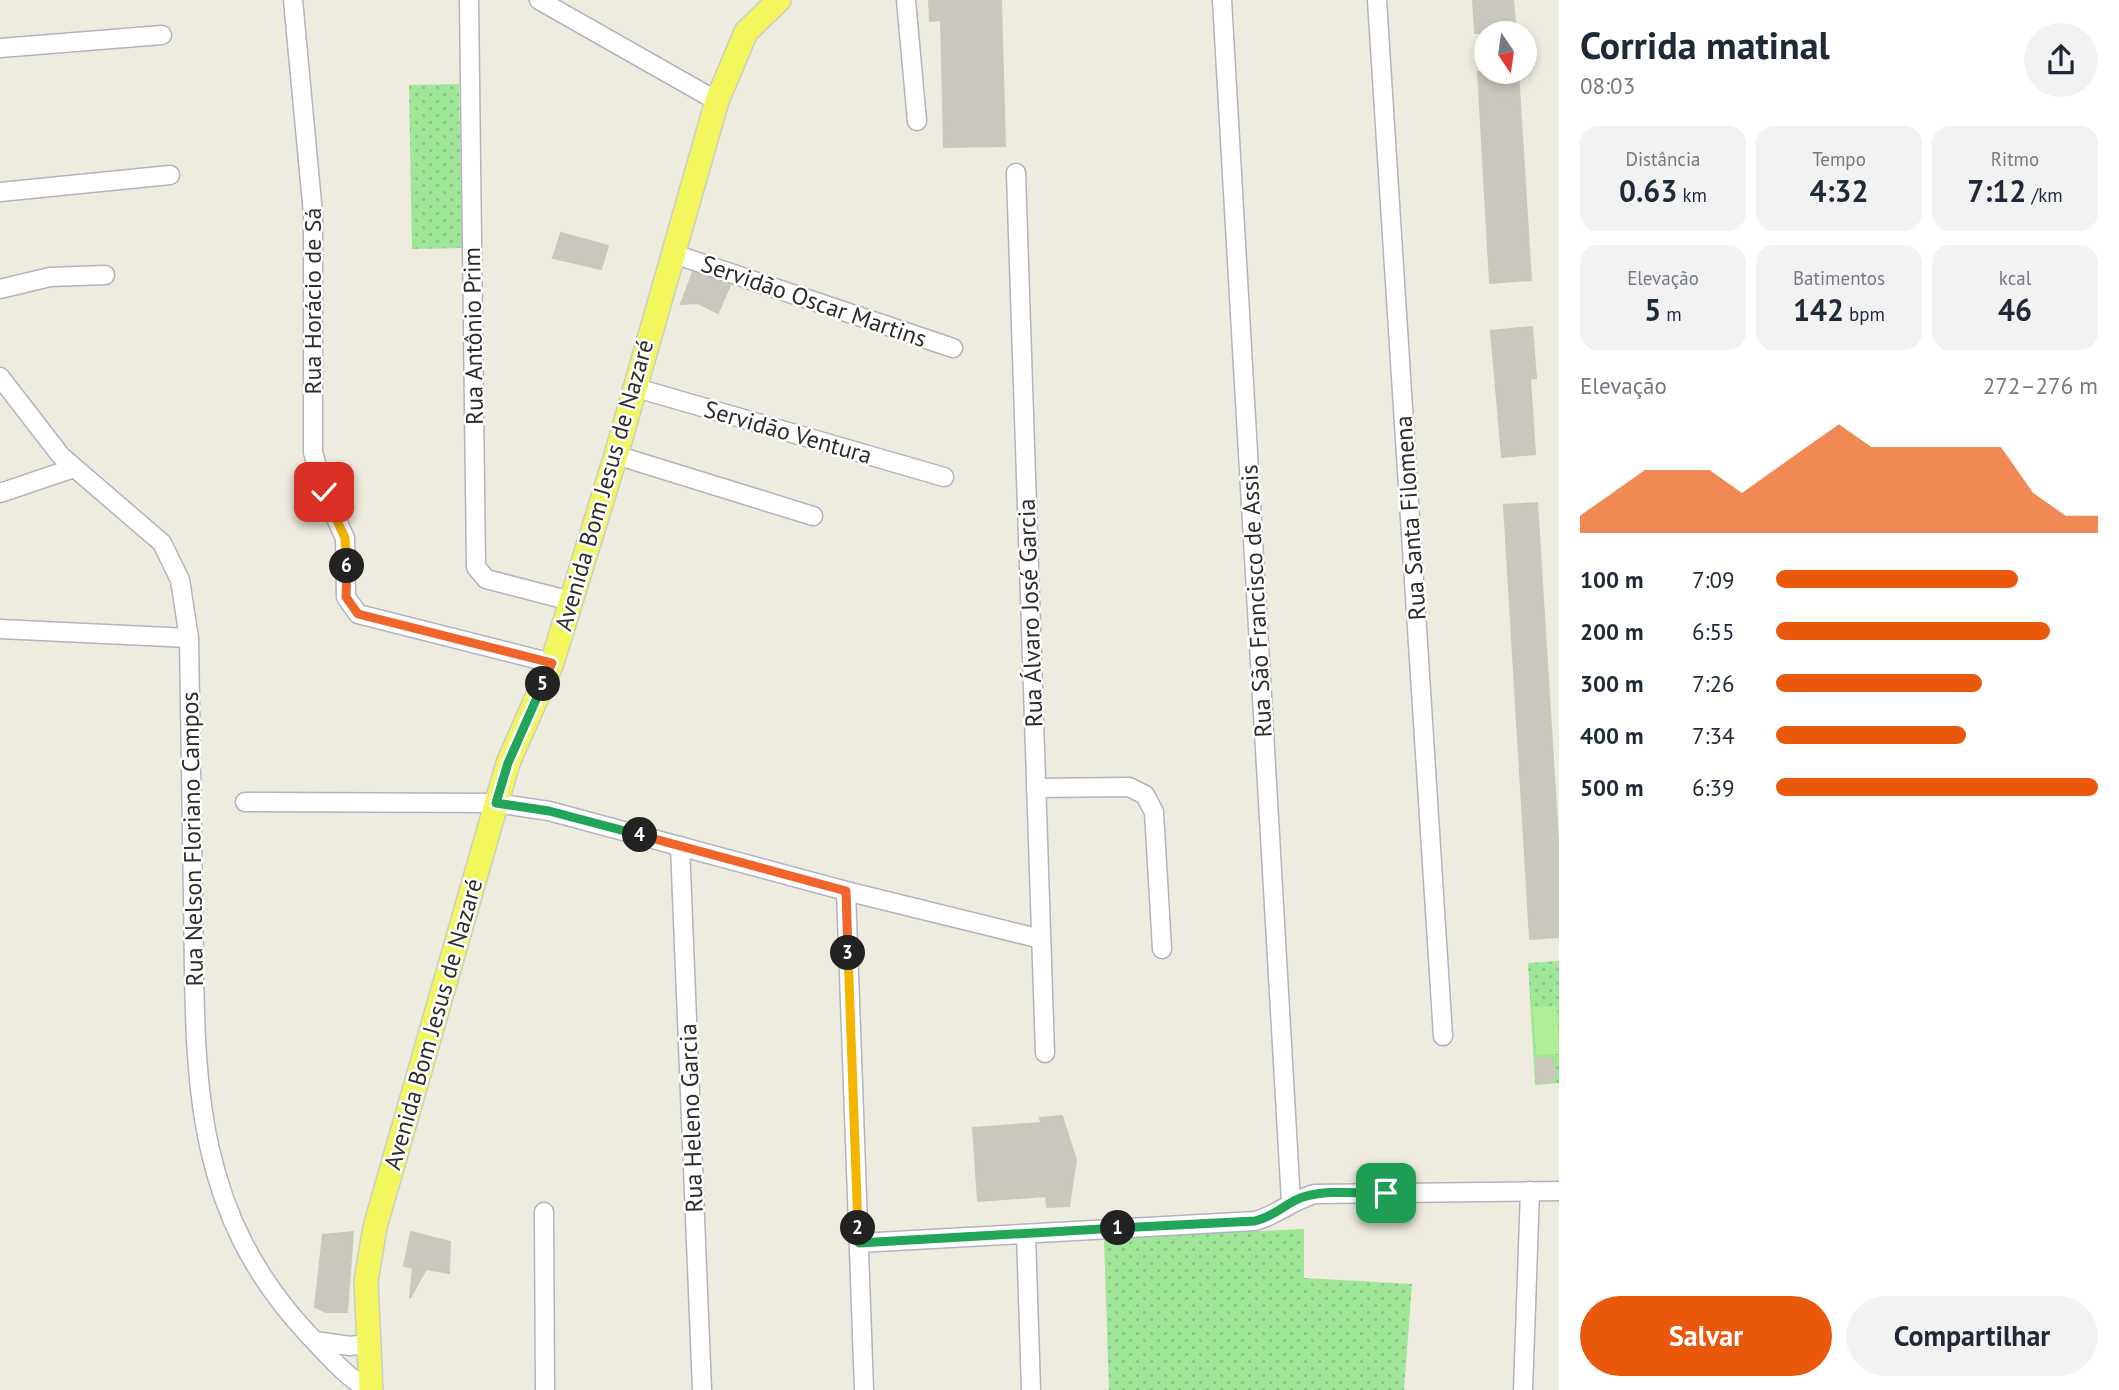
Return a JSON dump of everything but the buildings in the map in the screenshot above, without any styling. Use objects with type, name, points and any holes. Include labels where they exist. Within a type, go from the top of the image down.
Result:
[{"type":"main road","name":"Avenida Bom Jesus de Nazaré","points":[[370,1390],[366,1281],[375,1227],[496,803],[508,763],[552,663],[616,455],[633,387],[717,101],[746,32],[779,0]]},
{"type":"street","name":"Rua Horácio de Sá","points":[[293,0],[311,178],[313,452],[317,472],[345,538],[346,597],[358,614],[552,663]]},
{"type":"street","name":"Rua Antônio Prim","points":[[469,0],[476,567],[486,579],[571,601]]},
{"type":"street","points":[[539,0],[717,101]]},
{"type":"street","points":[[906,0],[917,121]]},
{"type":"street","name":"Rua São Francisco de Assis","points":[[1222,0],[1291,1202]]},
{"type":"street","name":"Rua Santa Filomena","points":[[1377,0],[1443,1036]]},
{"type":"street","points":[[0,48],[162,35]]},
{"type":"street","name":"Rua Álvaro José Garcia","points":[[1016,173],[1045,1053]]},
{"type":"street","points":[[0,192],[170,175]]},
{"type":"street","name":"Servidão Oscar Martins","points":[[674,254],[953,348]]},
{"type":"street","points":[[0,289],[50,277],[105,275]]},
{"type":"street","name":"Rua Nelson Floriano Campos","points":[[0,377],[46,440],[74,468],[126,509],[162,543],[180,580],[189,638],[196,1058],[205,1136],[217,1180],[238,1236],[278,1300],[355,1382],[370,1390]]},
{"type":"street","name":"Servidão Ventura","points":[[633,387],[944,477]]},
{"type":"street","points":[[616,455],[813,516]]},
{"type":"street","points":[[0,493],[74,468]]},
{"type":"street","points":[[0,629],[189,638]]},
{"type":"street","points":[[1036,788],[1129,787],[1145,795],[1154,812],[1162,949]]},
{"type":"street","points":[[245,802],[496,803],[549,811],[846,891],[1041,939]]},
{"type":"street","name":"Rua Heleno Garcia","points":[[680,846],[702,1390]]},
{"type":"street","points":[[846,891],[864,1390]]},
{"type":"street","points":[[1524,1390],[1530,1191]]},
{"type":"street","points":[[859,1243],[1255,1221],[1270,1217],[1291,1202],[1315,1194],[1559,1191]]},
{"type":"street","points":[[544,1212],[545,1390]]},
{"type":"street","points":[[1026,1234],[1031,1390]]},
{"type":"street","points":[[315,1341],[350,1346],[367,1344]]},
{"type":"green space","points":[[459,84],[462,248],[412,249],[409,85]]},
{"type":"green space","points":[[1559,961],[1559,1083],[1535,1085],[1528,963]]},
{"type":"green space","points":[[1557,1006],[1559,1054],[1536,1055],[1533,1007]]},
{"type":"green space","points":[[1304,1229],[1304,1278],[1412,1284],[1404,1390],[1109,1390],[1104,1238]]},
{"type":"route","points":[[324,492],[345,538],[346,597],[358,614],[552,663],[508,763],[496,803],[549,811],[846,891],[859,1243],[1255,1221],[1283,1211],[1291,1202],[1302,1197],[1315,1194],[1386,1193]]}]
